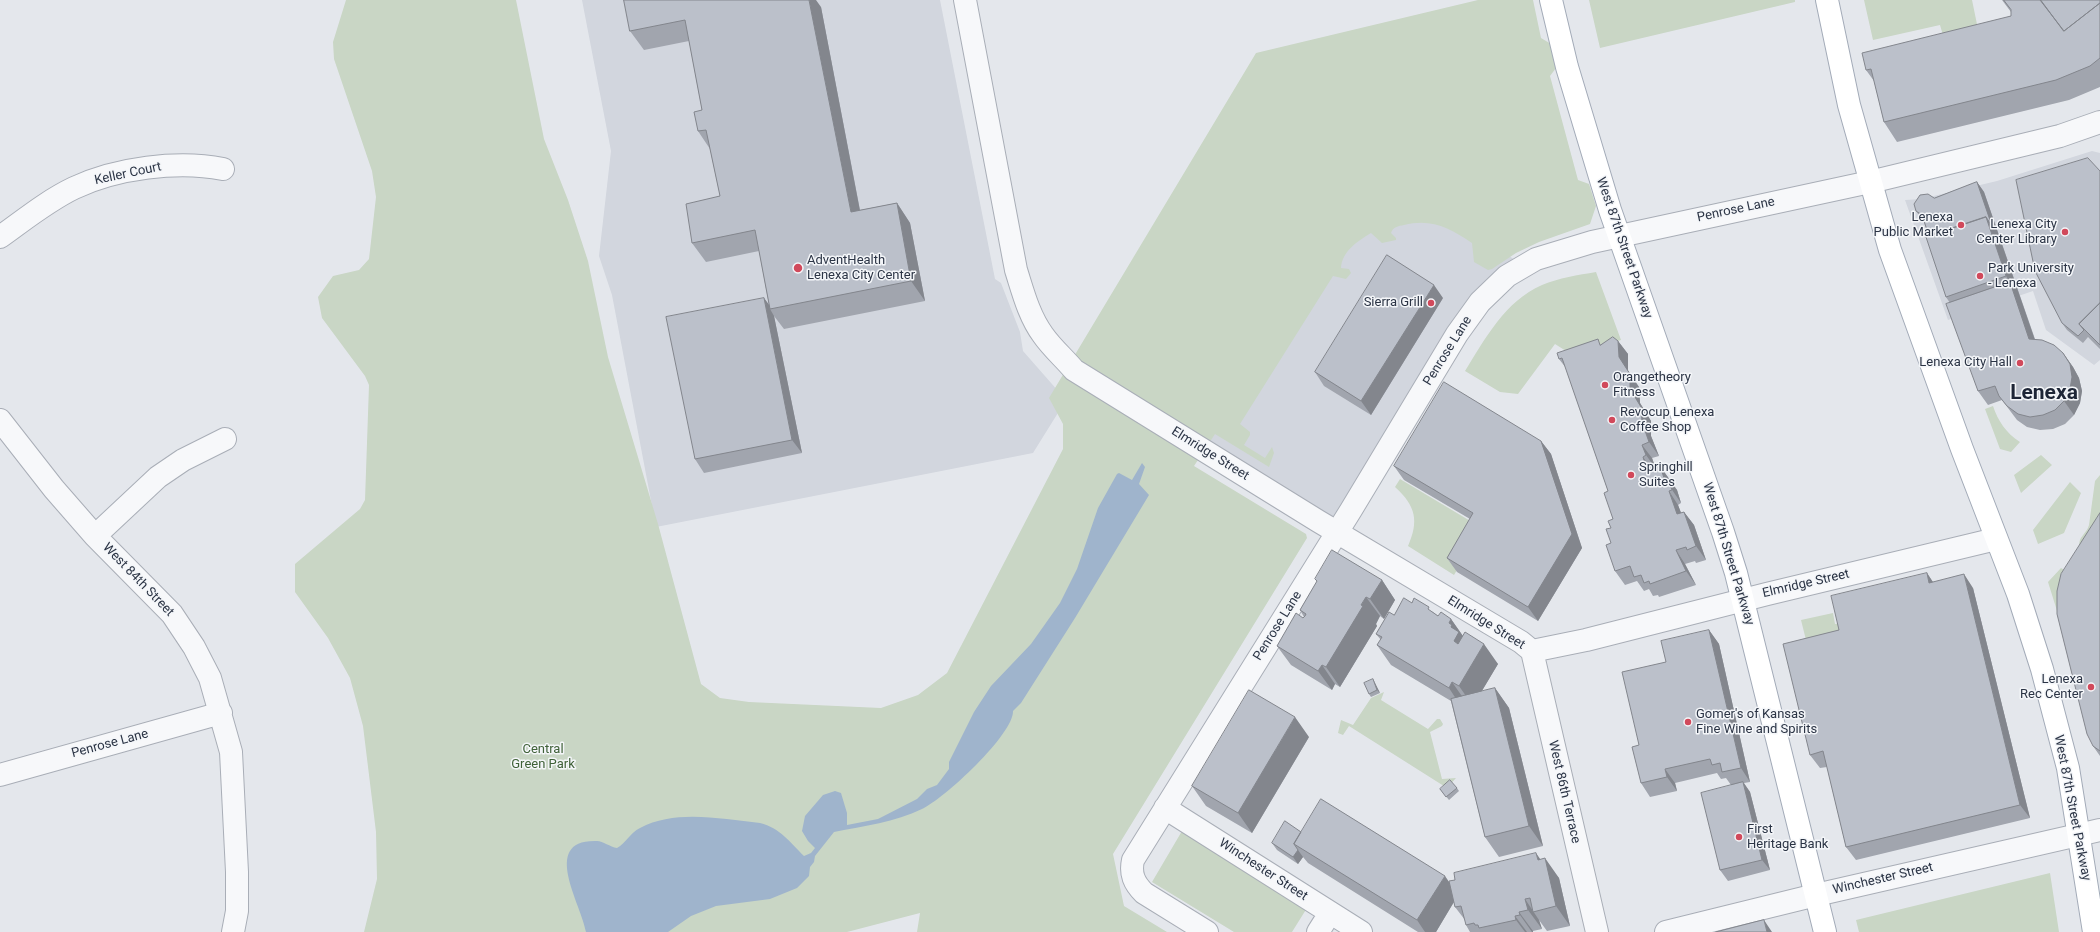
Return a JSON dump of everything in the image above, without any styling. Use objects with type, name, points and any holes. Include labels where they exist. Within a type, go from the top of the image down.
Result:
[{"type":"main road","name":"West 87th Street Parkway","points":[[1551,0],[1572,82],[1618,236],[1718,518],[1743,600],[1825,932]]},
{"type":"main road","name":"West 87th Street Parkway","points":[[1827,0],[1849,105],[1890,250],[1996,539],[2018,594],[2042,669],[2068,768],[2094,932]]},
{"type":"street","name":"Elmridge Street","points":[[965,0],[1016,270],[1028,307],[1042,335],[1074,370],[1337,532],[1520,642],[1532,652],[1996,539]]},
{"type":"street","name":"Penrose Lane","points":[[1207,932],[1144,893],[1133,878],[1131,870],[1133,860],[1458,334],[1480,302],[1495,286],[1521,266],[1536,258],[1618,236],[1870,182],[2046,139],[2100,122]]},
{"type":"street","name":"Keller Court","points":[[0,237],[40,208],[74,188],[100,178],[169,165],[203,165],[223,169]]},
{"type":"street","name":"West 84th Street","points":[[0,420],[54,489],[95,536],[172,614],[194,647],[210,678],[231,752],[237,872],[237,911],[233,932]]},
{"type":"street","points":[[95,536],[158,477],[183,460],[225,439]]},
{"type":"street","name":"West 86th Terrace","points":[[1532,652],[1597,932]]},
{"type":"street","name":"Penrose Lane","points":[[0,775],[221,714]]},
{"type":"street","name":"Winchester Street","points":[[1165,808],[1361,932]]},
{"type":"street","name":"Winchester Street","points":[[1666,932],[1816,895],[2100,830]]},
{"type":"street","points":[[1318,932],[1330,913]]},
{"type":"shaded area","name":"AdventHealth Lenexa City Center","points":[[582,0],[940,0],[995,279],[1001,283],[1020,332],[1023,351],[1066,400],[1033,453],[656,527],[612,295],[599,256],[611,151]]},
{"type":"shaded area","points":[[2092,151],[2100,153],[2100,360],[2094,365],[2046,330],[2033,291],[1948,320],[1905,200],[1921,199],[1997,181]]},
{"type":"shaded area","points":[[1430,203],[1521,264],[1506,274],[1336,527],[1203,447],[1346,223]]},
{"type":"green space","name":"Central Green Park","points":[[346,0],[516,0],[544,139],[568,200],[588,261],[608,357],[658,524],[701,684],[720,698],[749,702],[881,708],[918,695],[947,673],[1063,449],[1063,424],[1049,398],[1256,53],[1478,0],[1533,0],[1541,38],[1551,44],[1556,68],[1550,76],[1578,180],[1589,184],[1596,206],[1590,224],[1539,242],[1516,253],[1492,269],[1488,270],[1474,262],[1472,243],[1456,233],[1440,226],[1414,223],[1398,226],[1393,229],[1391,233],[1396,240],[1382,243],[1371,233],[1366,236],[1356,243],[1344,256],[1341,268],[1349,269],[1351,273],[1346,279],[1333,276],[1240,424],[1250,432],[1250,435],[1244,445],[1265,458],[1272,447],[1274,453],[1269,467],[1215,434],[1194,466],[1306,534],[1307,538],[1113,854],[1124,906],[1167,932],[917,932],[920,913],[847,932],[364,932],[377,879],[376,832],[363,726],[350,678],[328,638],[295,592],[295,564],[360,509],[365,500],[369,385],[365,376],[322,318],[318,297],[333,276],[359,270],[369,259],[376,197],[372,171],[334,59],[333,42]]},
{"type":"green space","points":[[1589,0],[1795,0],[1795,2],[1600,48]]},
{"type":"green space","points":[[1864,0],[1972,0],[1979,34],[1945,42],[1940,25],[1873,40]]},
{"type":"green space","points":[[1596,272],[1621,340],[1574,356],[1555,344],[1518,394],[1500,392],[1465,371],[1488,334],[1517,301],[1542,285],[1569,277]]},
{"type":"green space","points":[[1993,406],[1997,417],[2003,426],[2020,442],[2011,452],[2000,449],[1985,409]]},
{"type":"green space","points":[[2041,455],[2052,465],[2021,493],[2014,475]]},
{"type":"green space","points":[[2100,475],[2100,533],[2080,548],[2080,541],[2089,525],[2095,481]]},
{"type":"green space","points":[[1400,479],[1482,528],[1454,575],[1408,546],[1414,529],[1414,514],[1407,501],[1395,487]]},
{"type":"green space","points":[[2070,482],[2081,493],[2064,533],[2038,544],[2033,530]]},
{"type":"green space","points":[[2061,568],[2076,577],[2063,630],[2048,582]]},
{"type":"green space","points":[[1833,613],[1835,624],[1842,623],[1847,643],[1809,652],[1801,620]]},
{"type":"green space","points":[[1384,692],[1381,700],[1428,729],[1437,719],[1440,719],[1443,724],[1442,726],[1430,732],[1442,779],[1456,778],[1447,788],[1349,726],[1343,735],[1338,733],[1341,720],[1353,725],[1371,698]]},
{"type":"green space","points":[[1182,831],[1307,908],[1292,932],[1234,932],[1152,882]]},
{"type":"green space","points":[[2050,873],[2059,932],[1859,932],[1856,920]]},
{"type":"water","points":[[1142,463],[1145,467],[1139,484],[1149,495],[1075,618],[1021,703],[1013,711],[1010,721],[1002,735],[976,765],[946,793],[922,809],[901,817],[834,832],[815,856],[814,862],[810,867],[809,876],[797,888],[770,899],[716,906],[691,916],[668,932],[586,932],[572,891],[568,876],[567,862],[570,851],[580,843],[599,841],[617,848],[637,830],[654,822],[684,817],[699,817],[767,825],[784,836],[804,856],[811,853],[815,848],[808,841],[802,831],[805,816],[823,795],[835,791],[841,793],[847,813],[847,825],[878,819],[917,799],[927,789],[937,785],[949,769],[949,762],[974,712],[991,686],[1031,644],[1060,603],[1077,569],[1098,508],[1117,474],[1119,473],[1132,480]]},
{"type":"building","points":[[624,0],[809,0],[851,212],[897,203],[911,281],[770,309],[755,230],[692,243],[686,204],[720,196],[706,130],[698,131],[694,112],[702,110],[685,20],[630,31]]},
{"type":"building","points":[[2004,0],[2040,0],[2064,31],[2100,3],[2100,58],[2090,66],[2056,80],[1884,122],[1871,69],[1866,70],[1862,53],[2011,16],[2011,10]]},
{"type":"building","points":[[2041,0],[2100,0],[2100,3],[2064,31]]},
{"type":"building","name":"Lenexa City Center Library","points":[[2088,158],[2100,171],[2100,303],[2079,324],[2084,330],[2078,336],[2062,323],[2035,271],[2016,180]]},
{"type":"building","points":[[1977,182],[1992,226],[1986,217],[1929,236],[1922,215],[1916,211],[1914,204],[1920,195],[1928,194],[1934,198]]},
{"type":"building","points":[[1986,217],[2006,276],[1946,297],[1926,237]]},
{"type":"building","points":[[1387,255],[1434,285],[1361,401],[1315,372]]},
{"type":"building","name":"Lenexa City Hall","points":[[2010,282],[2029,339],[2042,340],[2054,345],[2063,353],[2070,364],[2072,377],[2070,389],[2064,401],[2055,410],[2043,415],[2030,417],[2018,414],[2007,406],[1999,396],[1995,386],[1978,391],[1946,304]]},
{"type":"building","points":[[764,298],[792,440],[695,459],[666,317]]},
{"type":"building","points":[[2100,303],[2100,345],[2079,324]]},
{"type":"building","name":"Springhill Suites","points":[[1613,337],[1618,341],[1619,357],[1630,374],[1630,389],[1641,407],[1642,422],[1649,442],[1642,445],[1646,455],[1643,457],[1647,470],[1660,466],[1664,478],[1667,477],[1672,490],[1669,491],[1677,514],[1684,512],[1696,546],[1687,550],[1686,547],[1676,550],[1686,571],[1650,584],[1649,581],[1644,583],[1641,575],[1634,577],[1630,566],[1615,571],[1606,545],[1611,543],[1606,529],[1611,528],[1608,521],[1613,519],[1604,493],[1608,491],[1562,358],[1559,359],[1557,353],[1598,339],[1600,345]]},
{"type":"building","points":[[1444,382],[1541,441],[1572,534],[1528,607],[1447,558],[1473,513],[1394,466]]},
{"type":"building","name":"Lenexa Rec Center","points":[[2100,513],[2100,751],[2093,746],[2087,734],[2057,614],[2057,591],[2061,574]]},
{"type":"building","points":[[1332,550],[1382,580],[1370,599],[1366,597],[1361,605],[1363,606],[1326,667],[1322,665],[1318,671],[1277,646],[1296,613],[1303,618],[1305,616],[1306,614],[1300,610],[1317,581],[1315,579]]},
{"type":"building","points":[[1927,573],[1929,583],[1964,574],[2020,805],[1846,847],[1823,751],[1810,755],[1783,644],[1839,630],[1831,596]]},
{"type":"building","points":[[1404,598],[1412,603],[1414,598],[1429,607],[1428,609],[1438,616],[1441,612],[1451,619],[1449,623],[1452,625],[1451,627],[1459,632],[1454,641],[1458,644],[1465,632],[1484,644],[1459,686],[1452,682],[1449,688],[1377,645],[1382,637],[1376,634],[1389,612],[1394,615]]},
{"type":"building","name":"Gomer's of Kansas Fine Wine and Spirits","points":[[1709,630],[1741,768],[1722,772],[1720,763],[1712,765],[1710,759],[1665,769],[1667,777],[1641,783],[1632,747],[1639,745],[1622,672],[1666,662],[1661,641]]},
{"type":"building","points":[[1373,679],[1377,690],[1369,694],[1364,683]]},
{"type":"building","points":[[1495,688],[1529,826],[1485,837],[1451,699]]},
{"type":"building","points":[[1249,690],[1295,717],[1238,813],[1192,786]]},
{"type":"building","points":[[1450,780],[1457,788],[1446,797],[1440,789]]},
{"type":"building","name":"First Heritage Bank","points":[[1743,782],[1762,860],[1720,870],[1701,793]]},
{"type":"building","points":[[1321,799],[1445,876],[1417,920],[1294,844]]},
{"type":"building","points":[[1285,821],[1301,832],[1294,844],[1298,850],[1293,857],[1272,843]]},
{"type":"building","points":[[1536,853],[1538,860],[1545,858],[1556,906],[1533,912],[1530,898],[1525,899],[1528,910],[1519,912],[1520,915],[1515,916],[1516,920],[1479,928],[1478,925],[1475,925],[1474,923],[1466,925],[1461,906],[1455,907],[1449,881],[1455,880],[1454,873]]},
{"type":"building","points":[[1764,920],[1767,932],[1716,932]]},
{"type":"place","name":"Lenexa Public Market","points":[[1961,225]]},
{"type":"place","name":"Lenexa City Center Library","points":[[2065,232]]},
{"type":"place","name":"AdventHealth Lenexa City Center","points":[[798,268]]},
{"type":"place","name":"Park University - Lenexa","points":[[1980,276]]},
{"type":"place","name":"Sierra Grill","points":[[1431,303]]},
{"type":"place","name":"Lenexa City Hall","points":[[2020,363]]},
{"type":"place","name":"Orangetheory Fitness","points":[[1605,385]]},
{"type":"place","name":"Revocup Lenexa Coffee Shop","points":[[1612,420]]},
{"type":"place","name":"Springhill Suites","points":[[1631,475]]},
{"type":"place","name":"Lenexa Rec Center","points":[[2091,687]]},
{"type":"place","name":"Gomer's of Kansas Fine Wine and Spirits","points":[[1688,722]]},
{"type":"place","name":"First Heritage Bank","points":[[1739,837]]},
{"type":"district","name":"Lenexa","points":[[2044,394]]}]
